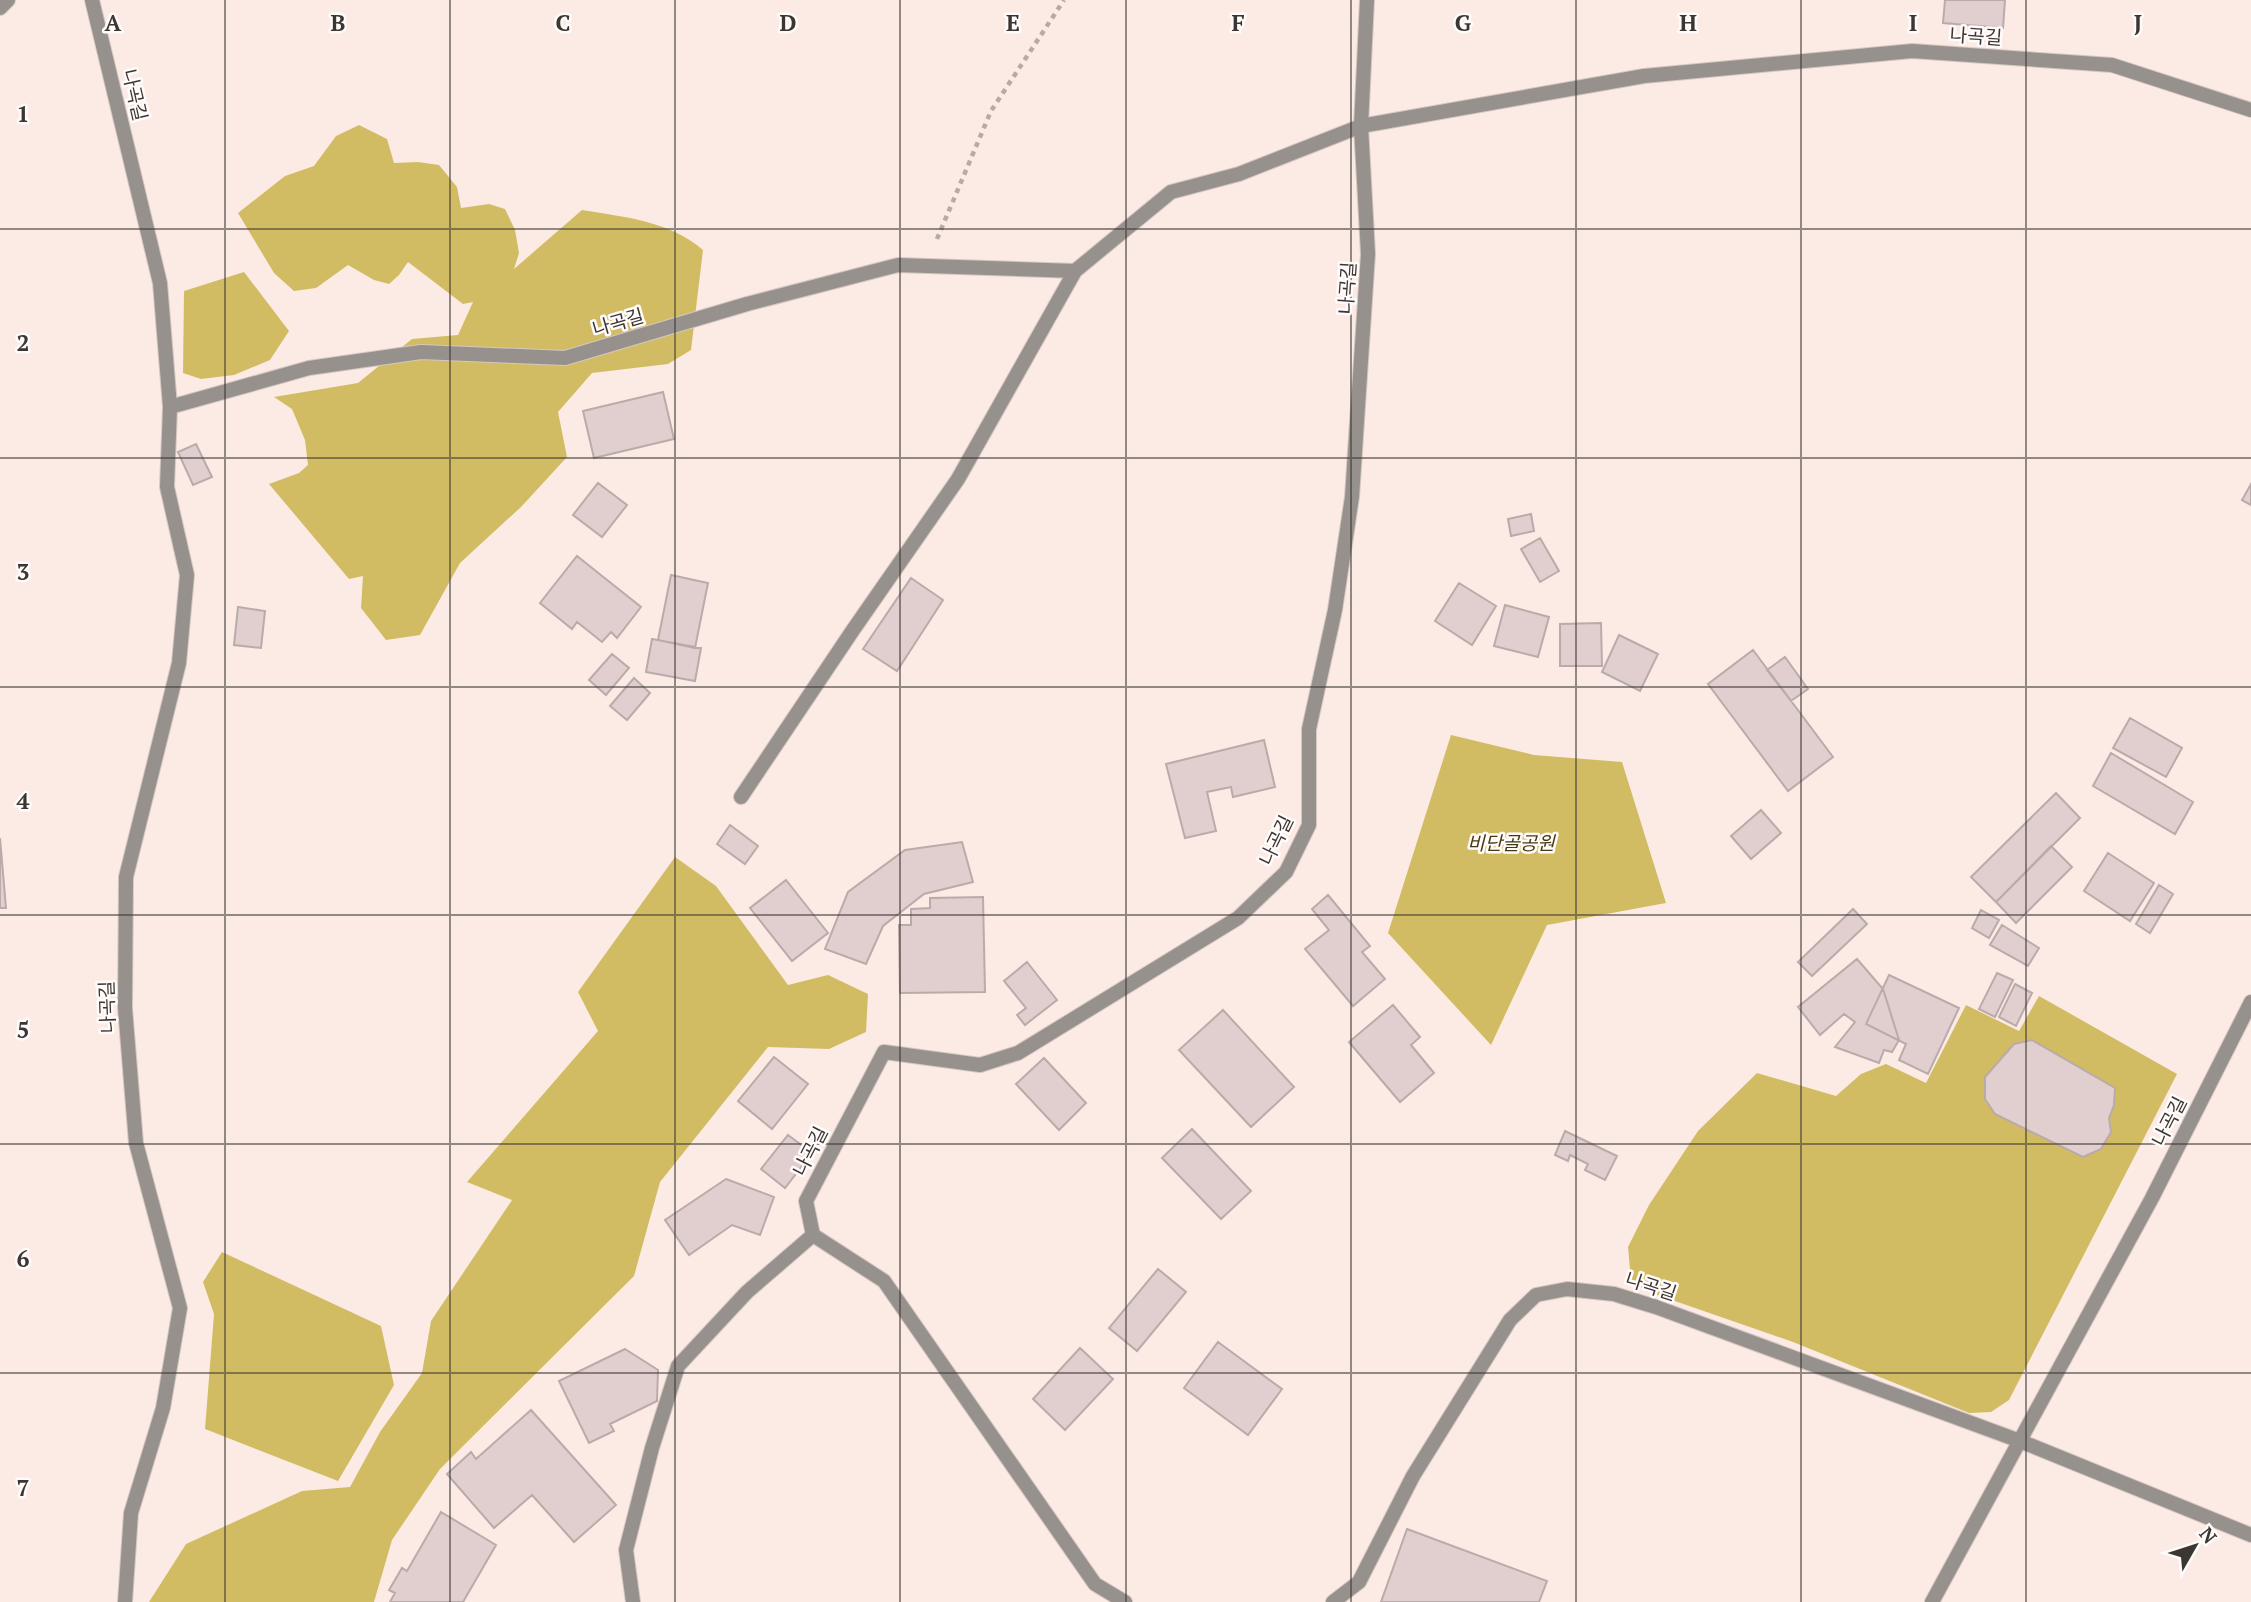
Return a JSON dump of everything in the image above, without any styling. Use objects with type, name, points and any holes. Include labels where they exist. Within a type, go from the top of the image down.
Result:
[{"type":"street","points":[[0,8],[8,0]]},
{"type":"street","name":"나곡길","points":[[92,0],[160,283],[170,407],[167,487],[187,575],[179,663],[125,877],[125,1008],[136,1143],[180,1308],[163,1408],[131,1513],[125,1602]]},
{"type":"street","name":"나곡길","points":[[813,1235],[806,1201],[884,1052],[981,1065],[1018,1053],[1238,918],[1286,872],[1309,825],[1310,729],[1335,610],[1352,497],[1368,254],[1361,126],[1367,0]]},
{"type":"street","name":"나곡길","points":[[741,797],[958,480],[1075,271],[1171,192],[1239,174],[1361,126],[1644,76],[1912,51],[2112,65],[2251,110]]},
{"type":"street","name":"나곡길","points":[[170,407],[309,368],[421,352],[565,358],[747,304],[898,265],[1075,271]]},
{"type":"street","name":"나곡길","points":[[1932,1602],[2152,1198],[2251,1002]]},
{"type":"street","points":[[633,1602],[626,1550],[652,1448],[678,1366],[747,1292],[813,1235],[884,1281],[1095,1584],[1125,1602]]},
{"type":"street","name":"나곡길","points":[[1334,1602],[1359,1582],[1420,1464],[1510,1320],[1536,1295],[1567,1289],[1614,1294],[1656,1307],[2020,1441],[2251,1535]]},
{"type":"path","points":[[926,266],[991,111],[1064,0]]},
{"type":"green space","points":[[359,125],[387,139],[394,163],[439,165],[457,187],[461,208],[489,204],[505,209],[515,230],[519,253],[514,269],[582,210],[661,226],[690,240],[703,250],[691,350],[668,364],[592,373],[558,412],[567,457],[521,507],[460,563],[420,635],[386,640],[361,608],[363,576],[349,579],[269,484],[299,473],[308,465],[305,440],[292,409],[274,397],[358,383],[412,339],[458,335],[473,302],[463,304],[408,262],[389,284],[374,280],[348,265],[316,288],[294,291],[274,273],[238,213],[285,176],[314,166],[336,136]]},
{"type":"green space","points":[[244,272],[289,331],[270,360],[234,375],[201,379],[183,373],[184,291]]},
{"type":"green space","name":"비단골공원","points":[[1451,735],[1534,755],[1622,762],[1666,903],[1547,925],[1491,1045],[1388,933]]},
{"type":"green space","points":[[675,857],[716,886],[788,985],[828,975],[868,994],[866,1032],[829,1049],[768,1047],[660,1182],[634,1276],[440,1469],[392,1540],[374,1602],[149,1602],[186,1544],[302,1491],[350,1487],[380,1432],[422,1373],[431,1321],[512,1200],[467,1182],[598,1031],[578,992]]},
{"type":"green space","points":[[2039,996],[2177,1074],[2009,1400],[1991,1412],[1969,1413],[1793,1342],[1646,1291],[1631,1280],[1628,1247],[1649,1205],[1698,1131],[1757,1073],[1836,1096],[1861,1074],[1886,1064],[1926,1083],[1966,1005],[2019,1031]]},
{"type":"green space","points":[[222,1252],[381,1326],[394,1385],[338,1481],[205,1429],[214,1314],[203,1282]]},
{"type":"building","points":[[1945,0],[2005,0],[2003,28],[1943,23]]},
{"type":"building","points":[[663,392],[674,439],[594,458],[583,411]]},
{"type":"building","points":[[196,444],[212,477],[193,485],[178,452]]},
{"type":"building","points":[[598,483],[627,505],[602,537],[573,515]]},
{"type":"building","points":[[2251,484],[2251,505],[2242,500]]},
{"type":"building","points":[[1531,514],[1534,531],[1511,536],[1508,519]]},
{"type":"building","points":[[1540,538],[1559,571],[1540,582],[1521,549]]},
{"type":"building","points":[[577,556],[641,607],[617,638],[611,632],[602,642],[577,622],[572,629],[540,603]]},
{"type":"building","points":[[671,575],[708,583],[695,648],[658,640]]},
{"type":"building","points":[[911,578],[943,600],[897,671],[863,649]]},
{"type":"building","points":[[1459,583],[1496,606],[1472,645],[1435,621]]},
{"type":"building","points":[[1505,605],[1549,617],[1538,657],[1494,646]]},
{"type":"building","points":[[238,607],[265,611],[261,648],[234,645]]},
{"type":"building","points":[[1601,623],[1602,666],[1560,666],[1560,624]]},
{"type":"building","points":[[1619,635],[1658,654],[1640,691],[1602,672]]},
{"type":"building","points":[[652,639],[701,648],[695,681],[646,672]]},
{"type":"building","points":[[1753,650],[1833,757],[1788,791],[1708,684]]},
{"type":"building","points":[[612,654],[629,668],[606,695],[589,680]]},
{"type":"building","points":[[1785,657],[1808,689],[1791,701],[1767,670]]},
{"type":"building","points":[[634,678],[650,693],[627,720],[610,706]]},
{"type":"building","points":[[2130,718],[2182,748],[2166,777],[2113,748]]},
{"type":"building","points":[[1264,740],[1275,787],[1233,797],[1231,787],[1207,792],[1216,831],[1185,838],[1166,764]]},
{"type":"building","points":[[2111,753],[2193,802],[2175,834],[2093,786]]},
{"type":"building","points":[[2056,793],[2080,818],[1996,902],[1971,877]]},
{"type":"building","points":[[1761,810],[1781,833],[1751,859],[1731,836]]},
{"type":"building","points":[[730,825],[758,846],[745,864],[717,844]]},
{"type":"building","points":[[0,838],[6,908],[0,908]]},
{"type":"building","points":[[962,842],[973,882],[924,894],[883,926],[866,964],[825,949],[848,892],[905,850]]},
{"type":"building","points":[[2051,846],[2072,867],[2016,923],[1996,902]]},
{"type":"building","points":[[2108,853],[2154,883],[2130,921],[2084,891]]},
{"type":"building","points":[[786,880],[828,933],[792,961],[750,908]]},
{"type":"building","points":[[2159,885],[2173,894],[2150,933],[2136,924]]},
{"type":"building","points":[[1328,895],[1370,946],[1362,952],[1385,979],[1353,1006],[1305,949],[1329,930],[1312,909]]},
{"type":"building","points":[[983,897],[985,992],[900,993],[899,925],[911,925],[911,909],[930,908],[930,898]]},
{"type":"building","points":[[1853,909],[1867,924],[1812,976],[1798,962]]},
{"type":"building","points":[[1981,910],[1999,920],[1989,938],[1972,928]]},
{"type":"building","points":[[2002,925],[2039,948],[2028,966],[1990,945]]},
{"type":"building","points":[[1857,959],[1883,989],[1899,1040],[1892,1052],[1884,1050],[1879,1063],[1835,1047],[1855,1022],[1844,1014],[1820,1035],[1798,1007]]},
{"type":"building","points":[[1027,962],[1057,1000],[1025,1025],[1017,1015],[1026,1008],[1004,981]]},
{"type":"building","points":[[1997,973],[2013,980],[1995,1017],[1979,1009]]},
{"type":"building","points":[[1889,975],[1959,1008],[1928,1074],[1899,1060],[1906,1044],[1866,1024]]},
{"type":"building","points":[[2015,984],[2032,993],[2016,1026],[1999,1017]]},
{"type":"building","points":[[1393,1005],[1420,1037],[1411,1045],[1434,1073],[1400,1102],[1349,1042]]},
{"type":"building","points":[[1223,1010],[1294,1087],[1251,1127],[1179,1050]]},
{"type":"building","points":[[2032,1040],[2115,1088],[2114,1105],[2109,1118],[2111,1132],[2101,1149],[2083,1157],[1995,1114],[1985,1099],[1985,1077],[2014,1044]]},
{"type":"building","points":[[774,1057],[808,1084],[772,1129],[738,1101]]},
{"type":"building","points":[[1044,1058],[1086,1103],[1059,1130],[1016,1084]]},
{"type":"building","points":[[1192,1129],[1251,1191],[1221,1219],[1162,1158]]},
{"type":"building","points":[[1565,1131],[1617,1156],[1605,1180],[1585,1170],[1588,1164],[1570,1155],[1568,1161],[1555,1155]]},
{"type":"building","points":[[788,1135],[812,1153],[785,1188],[761,1169]]},
{"type":"building","points":[[726,1179],[774,1197],[760,1235],[732,1225],[689,1255],[665,1220]]},
{"type":"building","points":[[1158,1269],[1186,1292],[1137,1351],[1109,1328]]},
{"type":"building","points":[[1218,1342],[1282,1389],[1248,1435],[1184,1388]]},
{"type":"building","points":[[1080,1348],[1113,1379],[1065,1430],[1033,1399]]},
{"type":"building","points":[[625,1349],[658,1370],[657,1401],[610,1424],[614,1431],[589,1443],[559,1381]]},
{"type":"building","points":[[531,1410],[616,1505],[574,1542],[532,1495],[494,1528],[447,1474],[471,1452],[476,1459]]},
{"type":"building","points":[[441,1512],[496,1545],[463,1602],[390,1602],[395,1593],[389,1590],[402,1568],[407,1571]]},
{"type":"building","points":[[1407,1529],[1547,1581],[1539,1602],[1381,1602]]}]
